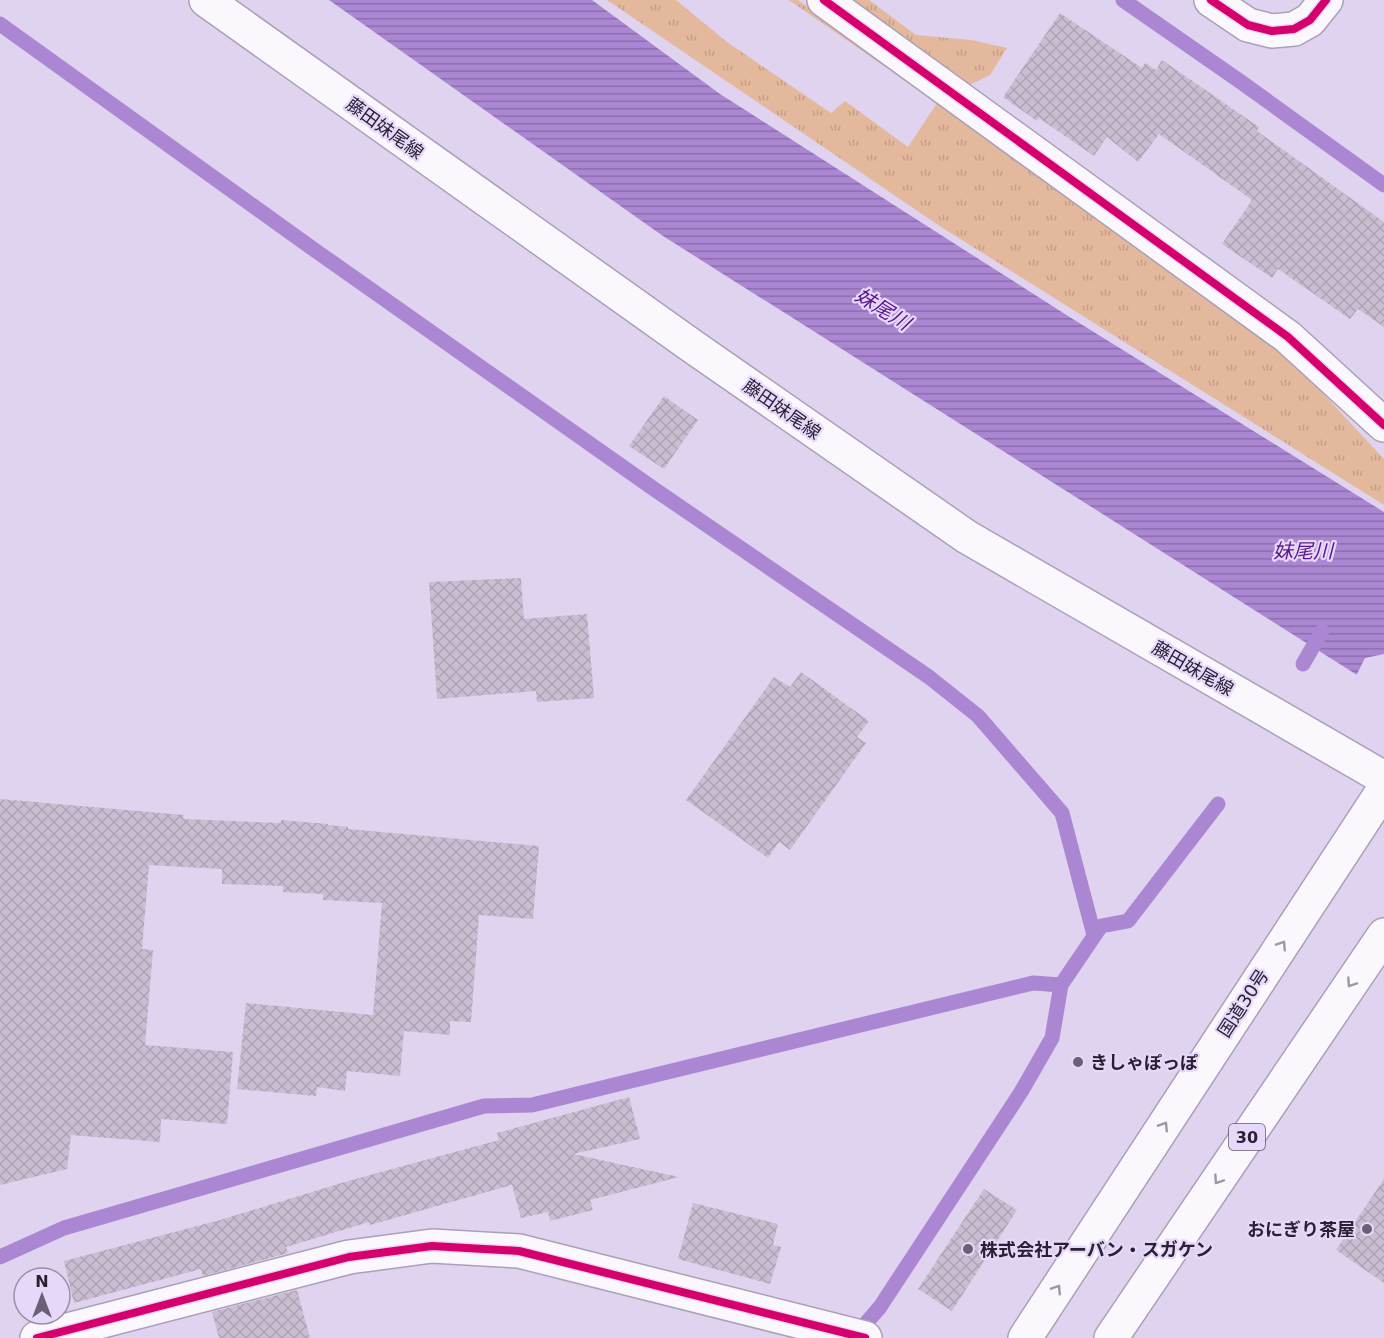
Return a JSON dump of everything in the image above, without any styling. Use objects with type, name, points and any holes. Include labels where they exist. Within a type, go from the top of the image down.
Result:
[{"type":"main road","name":"藤田妹尾線","points":[[206,0],[692,346],[967,537],[1384,778]]},
{"type":"main road","points":[[824,0],[1288,337],[1384,425]]},
{"type":"main road","points":[[1210,0],[1248,26],[1272,31],[1294,29],[1310,20],[1326,0]]},
{"type":"main road","name":"国道30号","points":[[1025,1338],[1384,789]]},
{"type":"main road","name":"30","points":[[1111,1338],[1384,935]]},
{"type":"main road","points":[[37,1338],[349,1257],[432,1246],[519,1251],[865,1338]]},
{"type":"green space","points":[[607,0],[676,0],[727,42],[831,113],[845,101],[908,147],[937,103],[789,0],[798,0],[1248,319],[1316,386],[1384,459],[1384,505],[938,225]]},
{"type":"green space","points":[[842,0],[869,0],[916,35],[971,40],[1007,48],[990,75],[963,88]]},
{"type":"water","name":"妹尾川","points":[[329,0],[592,0],[720,94],[1068,316],[1384,512],[1384,692],[663,236]]},
{"type":"pier","points":[[1384,654],[1384,695],[1355,678],[1365,658]]},
{"type":"building","points":[[1060,13],[1142,68],[1145,63],[1156,70],[1162,60],[1259,127],[1257,131],[1384,222],[1384,327],[1358,309],[1350,319],[1278,269],[1272,278],[1222,244],[1252,200],[1159,134],[1138,162],[1107,137],[1094,156],[1039,118],[1037,121],[1003,97]]},
{"type":"building","points":[[664,396],[698,420],[664,469],[629,446]]},
{"type":"building","points":[[521,578],[524,619],[587,614],[594,698],[537,702],[536,691],[437,699],[429,582]]},
{"type":"building","points":[[801,672],[869,721],[857,737],[866,743],[790,850],[779,842],[768,858],[686,800],[774,677],[790,687]]},
{"type":"building","points":[[0,799],[184,815],[183,819],[281,823],[281,820],[328,824],[348,827],[348,829],[539,846],[533,919],[479,915],[471,1022],[450,1021],[450,1035],[404,1031],[400,1076],[347,1071],[345,1091],[317,1087],[316,1096],[237,1089],[246,1003],[373,1015],[382,903],[323,900],[323,894],[283,892],[283,886],[222,884],[222,869],[149,865],[142,949],[153,950],[145,1045],[233,1052],[227,1124],[161,1119],[160,1142],[71,1135],[67,1169],[0,1185]]},
{"type":"building","points":[[629,1097],[640,1139],[573,1154],[679,1177],[590,1200],[593,1210],[550,1221],[548,1212],[521,1218],[512,1185],[370,1225],[369,1222],[286,1247],[288,1253],[203,1276],[201,1269],[74,1303],[72,1266],[65,1266],[64,1261],[220,1220],[348,1181],[499,1140],[497,1133]]},
{"type":"building","name":"おにぎり茶屋","points":[[1384,1179],[1384,1283],[1336,1250]]},
{"type":"building","name":"株式会社アーバン・スガケン","points":[[984,1189],[1017,1210],[952,1311],[918,1289]]},
{"type":"building","points":[[693,1203],[778,1224],[773,1245],[781,1247],[770,1284],[678,1259]]},
{"type":"building","points":[[297,1290],[310,1338],[219,1338],[212,1312]]},
{"type":"waterway","points":[[1123,0],[1384,185]]},
{"type":"waterway","points":[[0,24],[316,251],[654,489],[929,677],[978,716],[1062,813],[1094,935]]},
{"type":"waterway","points":[[1303,664],[1322,631]]},
{"type":"waterway","points":[[854,1337],[880,1307],[1021,1092],[1052,1038],[1061,985],[1101,926],[1128,921],[1218,804]]},
{"type":"waterway","points":[[0,1257],[64,1228],[484,1106],[532,1105],[1033,983],[1061,985]]},
{"type":"cycle path","points":[[824,0],[1288,337],[1384,425]]},
{"type":"cycle path","points":[[1211,0],[1248,25],[1272,31],[1294,29],[1310,20],[1326,0]]},
{"type":"cycle path","points":[[37,1338],[349,1257],[432,1246],[519,1251],[865,1338]]},
{"type":"place","name":"きしゃぽっぽ","points":[[1078,1062]]},
{"type":"place","name":"おにぎり茶屋","points":[[1367,1229]]},
{"type":"place","name":"株式会社アーバン・スガケン","points":[[968,1249]]}]
